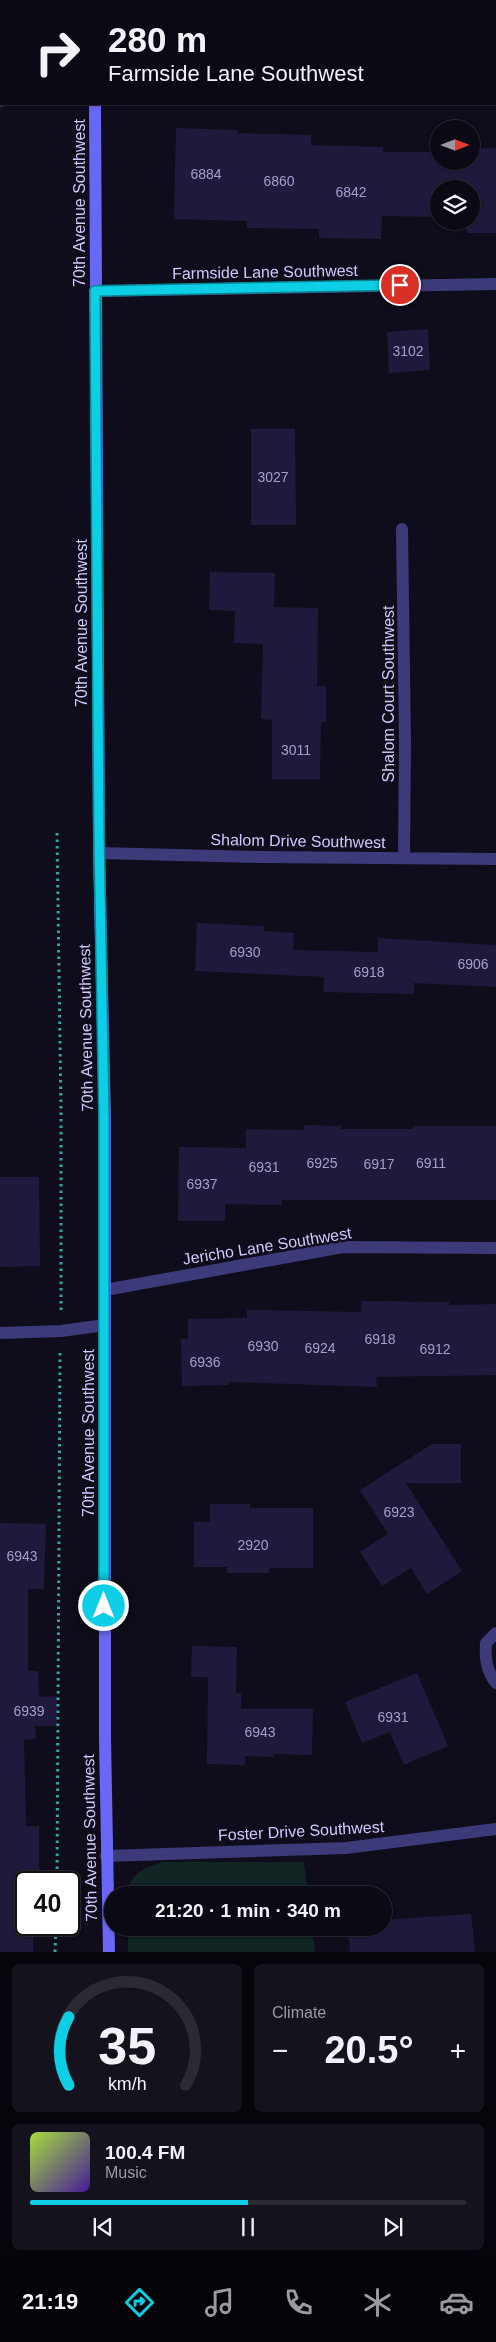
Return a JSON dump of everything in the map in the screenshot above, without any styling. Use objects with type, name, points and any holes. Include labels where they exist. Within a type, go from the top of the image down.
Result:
[{"type":"street","name":"70th Avenue Southwest","points":[[96,105],[95,291],[99,853],[104,1118],[106,1856],[109,1952]]},
{"type":"street","name":"Farmside Lane Southwest","points":[[95,291],[496,284]]},
{"type":"street","name":"Shalom Court Southwest","points":[[402,529],[405,742],[404,858]]},
{"type":"street","name":"Shalom Drive Southwest","points":[[99,853],[260,857],[496,859]]},
{"type":"street","name":"Jericho Lane Southwest","points":[[104,1290],[343,1247],[496,1248]]},
{"type":"street","points":[[0,1333],[61,1331],[104,1325]]},
{"type":"street","points":[[496,1633],[486,1642],[485,1658],[490,1676],[496,1683]]},
{"type":"street","name":"Foster Drive Southwest","points":[[106,1856],[346,1848],[496,1829]]},
{"type":"path","points":[[57,833],[61,1111],[61,1331],[58,1415],[60,1726],[57,1871]]},
{"type":"path","points":[[55,1952],[56,1936]]},
{"type":"green space","points":[[162,1862],[304,1862],[307,1886],[130,1886],[138,1873]]},
{"type":"green space","points":[[128,1936],[313,1936],[315,1952],[128,1952]]},
{"type":"building","points":[[176,128],[238,130],[237,133],[311,135],[311,145],[383,147],[383,152],[430,152],[430,170],[480,170],[480,149],[496,148],[496,233],[467,233],[467,230],[480,230],[480,180],[430,180],[430,217],[382,216],[381,239],[319,238],[319,229],[247,228],[247,221],[174,219]]},
{"type":"building","points":[[428,329],[430,370],[389,373],[387,332]]},
{"type":"building","points":[[251,429],[295,429],[296,525],[251,525]]},
{"type":"building","points":[[210,572],[275,573],[274,607],[318,608],[317,686],[326,686],[326,722],[321,722],[320,779],[272,779],[272,720],[261,719],[263,644],[234,643],[235,611],[209,610]]},
{"type":"building","points":[[197,923],[264,926],[264,931],[294,933],[293,950],[378,952],[378,938],[496,945],[496,987],[414,983],[414,994],[323,992],[324,977],[195,971]]},
{"type":"building","points":[[304,1125],[341,1126],[341,1129],[413,1129],[413,1126],[496,1126],[496,1200],[282,1200],[282,1205],[225,1204],[225,1221],[178,1221],[179,1147],[246,1148],[246,1129],[304,1130]]},
{"type":"building","points":[[0,1177],[39,1177],[40,1266],[0,1267]]},
{"type":"building","points":[[362,1301],[449,1302],[449,1305],[496,1304],[496,1375],[376,1377],[377,1387],[229,1382],[229,1385],[182,1386],[181,1339],[188,1339],[188,1319],[247,1318],[247,1310],[361,1312]]},
{"type":"building","points":[[432,1444],[461,1444],[461,1483],[406,1483],[462,1571],[427,1594],[411,1568],[382,1586],[360,1552],[388,1534],[360,1490]]},
{"type":"building","points":[[210,1504],[250,1504],[250,1508],[313,1508],[313,1568],[269,1568],[269,1573],[227,1573],[227,1567],[194,1567],[194,1522],[210,1522]]},
{"type":"building","points":[[0,1523],[46,1524],[44,1589],[28,1589],[28,1671],[38,1671],[39,1697],[57,1696],[57,1726],[35,1726],[36,1739],[24,1740],[26,1826],[39,1826],[39,1871],[15,1871],[15,1936],[33,1936],[33,1952],[0,1952]]},
{"type":"building","points":[[192,1646],[237,1647],[236,1693],[241,1693],[241,1709],[313,1709],[312,1755],[274,1754],[274,1757],[245,1756],[245,1765],[207,1764],[208,1677],[191,1677]]},
{"type":"building","points":[[417,1673],[448,1746],[404,1765],[390,1732],[362,1743],[345,1702]]},
{"type":"building","points":[[471,1914],[475,1952],[350,1952],[349,1936],[392,1936],[392,1919]]},
{"type":"route","points":[[104,1606],[104,1118],[99,834],[95,291],[400,285]]}]
